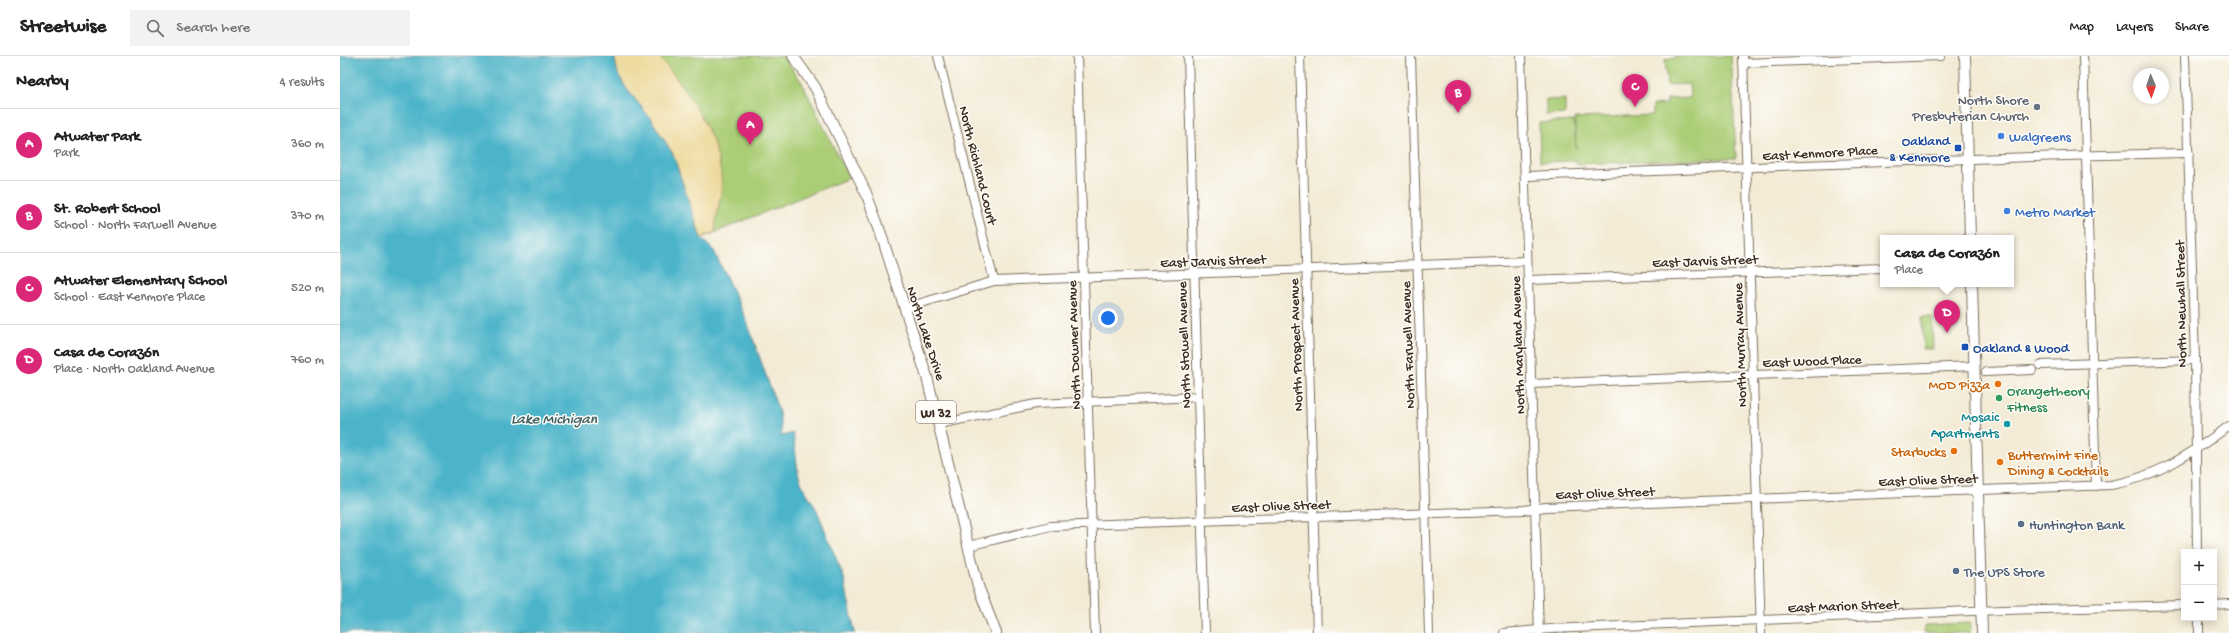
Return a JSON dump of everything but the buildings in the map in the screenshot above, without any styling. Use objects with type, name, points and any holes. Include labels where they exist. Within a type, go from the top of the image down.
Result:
[{"type":"main road","name":"North Lake Drive","points":[[793,56],[815,87],[866,194],[927,377],[978,586],[996,633]]},
{"type":"main road","points":[[1965,56],[1970,235]]},
{"type":"main road","points":[[1972,287],[1982,633]]},
{"type":"street","name":"North Richland Court","points":[[938,56],[994,281]]},
{"type":"street","name":"North Downer Avenue","points":[[1076,56],[1095,633]]},
{"type":"street","name":"North Stowell Avenue","points":[[1188,56],[1205,633]]},
{"type":"street","name":"North Prospect Avenue","points":[[1300,56],[1317,633]]},
{"type":"street","name":"North Farwell Avenue","points":[[1411,56],[1429,633]]},
{"type":"street","name":"North Maryland Avenue","points":[[1521,56],[1539,632]]},
{"type":"street","points":[[1743,60],[1941,56]]},
{"type":"street","points":[[2083,56],[2091,363],[2096,486]]},
{"type":"street","name":"North Newhall Street","points":[[2185,56],[2195,360],[2194,451],[2197,549]]},
{"type":"street","name":"North Murray Avenue","points":[[1743,60],[1761,633]]},
{"type":"street","name":"East Kenmore Place","points":[[1525,176],[1746,169],[1967,158],[2189,153]]},
{"type":"street","name":"East Jarvis Street","points":[[905,308],[994,281],[1527,261]]},
{"type":"street","name":"East Jarvis Street","points":[[1528,280],[1880,268]]},
{"type":"street","points":[[2040,365],[2195,360]]},
{"type":"street","name":"East Wood Place","points":[[1531,384],[1974,366]]},
{"type":"street","points":[[1986,372],[2032,370]]},
{"type":"street","points":[[939,424],[1036,404],[1198,397]]},
{"type":"street","name":"East Olive Street","points":[[968,546],[1051,526],[1535,509],[2096,486],[2132,481],[2161,470],[2194,451],[2229,426]]},
{"type":"street","points":[[2217,604],[2229,604]]},
{"type":"street","name":"East Marion Street","points":[[1504,633],[1982,611],[2181,605]]},
{"type":"street","points":[[2199,621],[2199,633]]},
{"type":"green space","points":[[614,56],[783,56],[801,81],[849,178],[701,238],[673,154]]},
{"type":"green space","points":[[1675,56],[1731,56],[1736,158],[1576,164],[1576,161],[1540,162],[1539,123],[1574,121],[1576,149],[1575,118],[1653,115],[1653,105],[1667,104],[1667,99],[1690,98],[1689,84],[1667,85],[1665,60],[1675,58]]},
{"type":"green space","points":[[1565,99],[1565,114],[1546,115],[1546,100]]},
{"type":"green space","points":[[1922,317],[1932,317],[1933,349],[1923,349]]},
{"type":"green space","points":[[1970,623],[1970,633],[1924,633],[1927,625]]},
{"type":"sand","points":[[614,56],[659,56],[698,111],[713,142],[718,158],[722,182],[715,232],[701,238],[673,154],[651,119],[626,88],[618,74]]},
{"type":"water","name":"Lake Michigan","points":[[340,56],[614,56],[618,74],[626,88],[651,119],[673,154],[701,238],[714,251],[746,319],[779,412],[782,436],[793,433],[798,472],[802,485],[817,510],[844,578],[855,633],[340,633]]},
{"type":"place","name":"Atwater Elementary School","points":[[1635,107]]},
{"type":"place","name":"North Shore Presbyterian Church","points":[[2037,107]]},
{"type":"place","name":"St. Robert School","points":[[1458,113]]},
{"type":"place","name":"Walgreens","points":[[2001,136]]},
{"type":"place","name":"Atwater Park","points":[[750,145]]},
{"type":"place","name":"Oakland & Kenmore","points":[[1958,148]]},
{"type":"place","name":"Metro Market","points":[[2007,211]]},
{"type":"place","name":"Casa de Corazón","points":[[1947,333]]},
{"type":"place","name":"Oakland & Wood","points":[[1965,347]]},
{"type":"place","name":"MOD Pizza","points":[[1998,384]]},
{"type":"place","name":"Orangetheory Fitness","points":[[1999,398]]},
{"type":"place","name":"Mosaic Apartments","points":[[2007,424]]},
{"type":"place","name":"Starbucks","points":[[1954,451]]},
{"type":"place","name":"Buttermint Fine Dining & Cocktails","points":[[2000,462]]},
{"type":"place","name":"Huntington Bank","points":[[2021,524]]},
{"type":"place","name":"The UPS Store","points":[[1956,571]]}]
